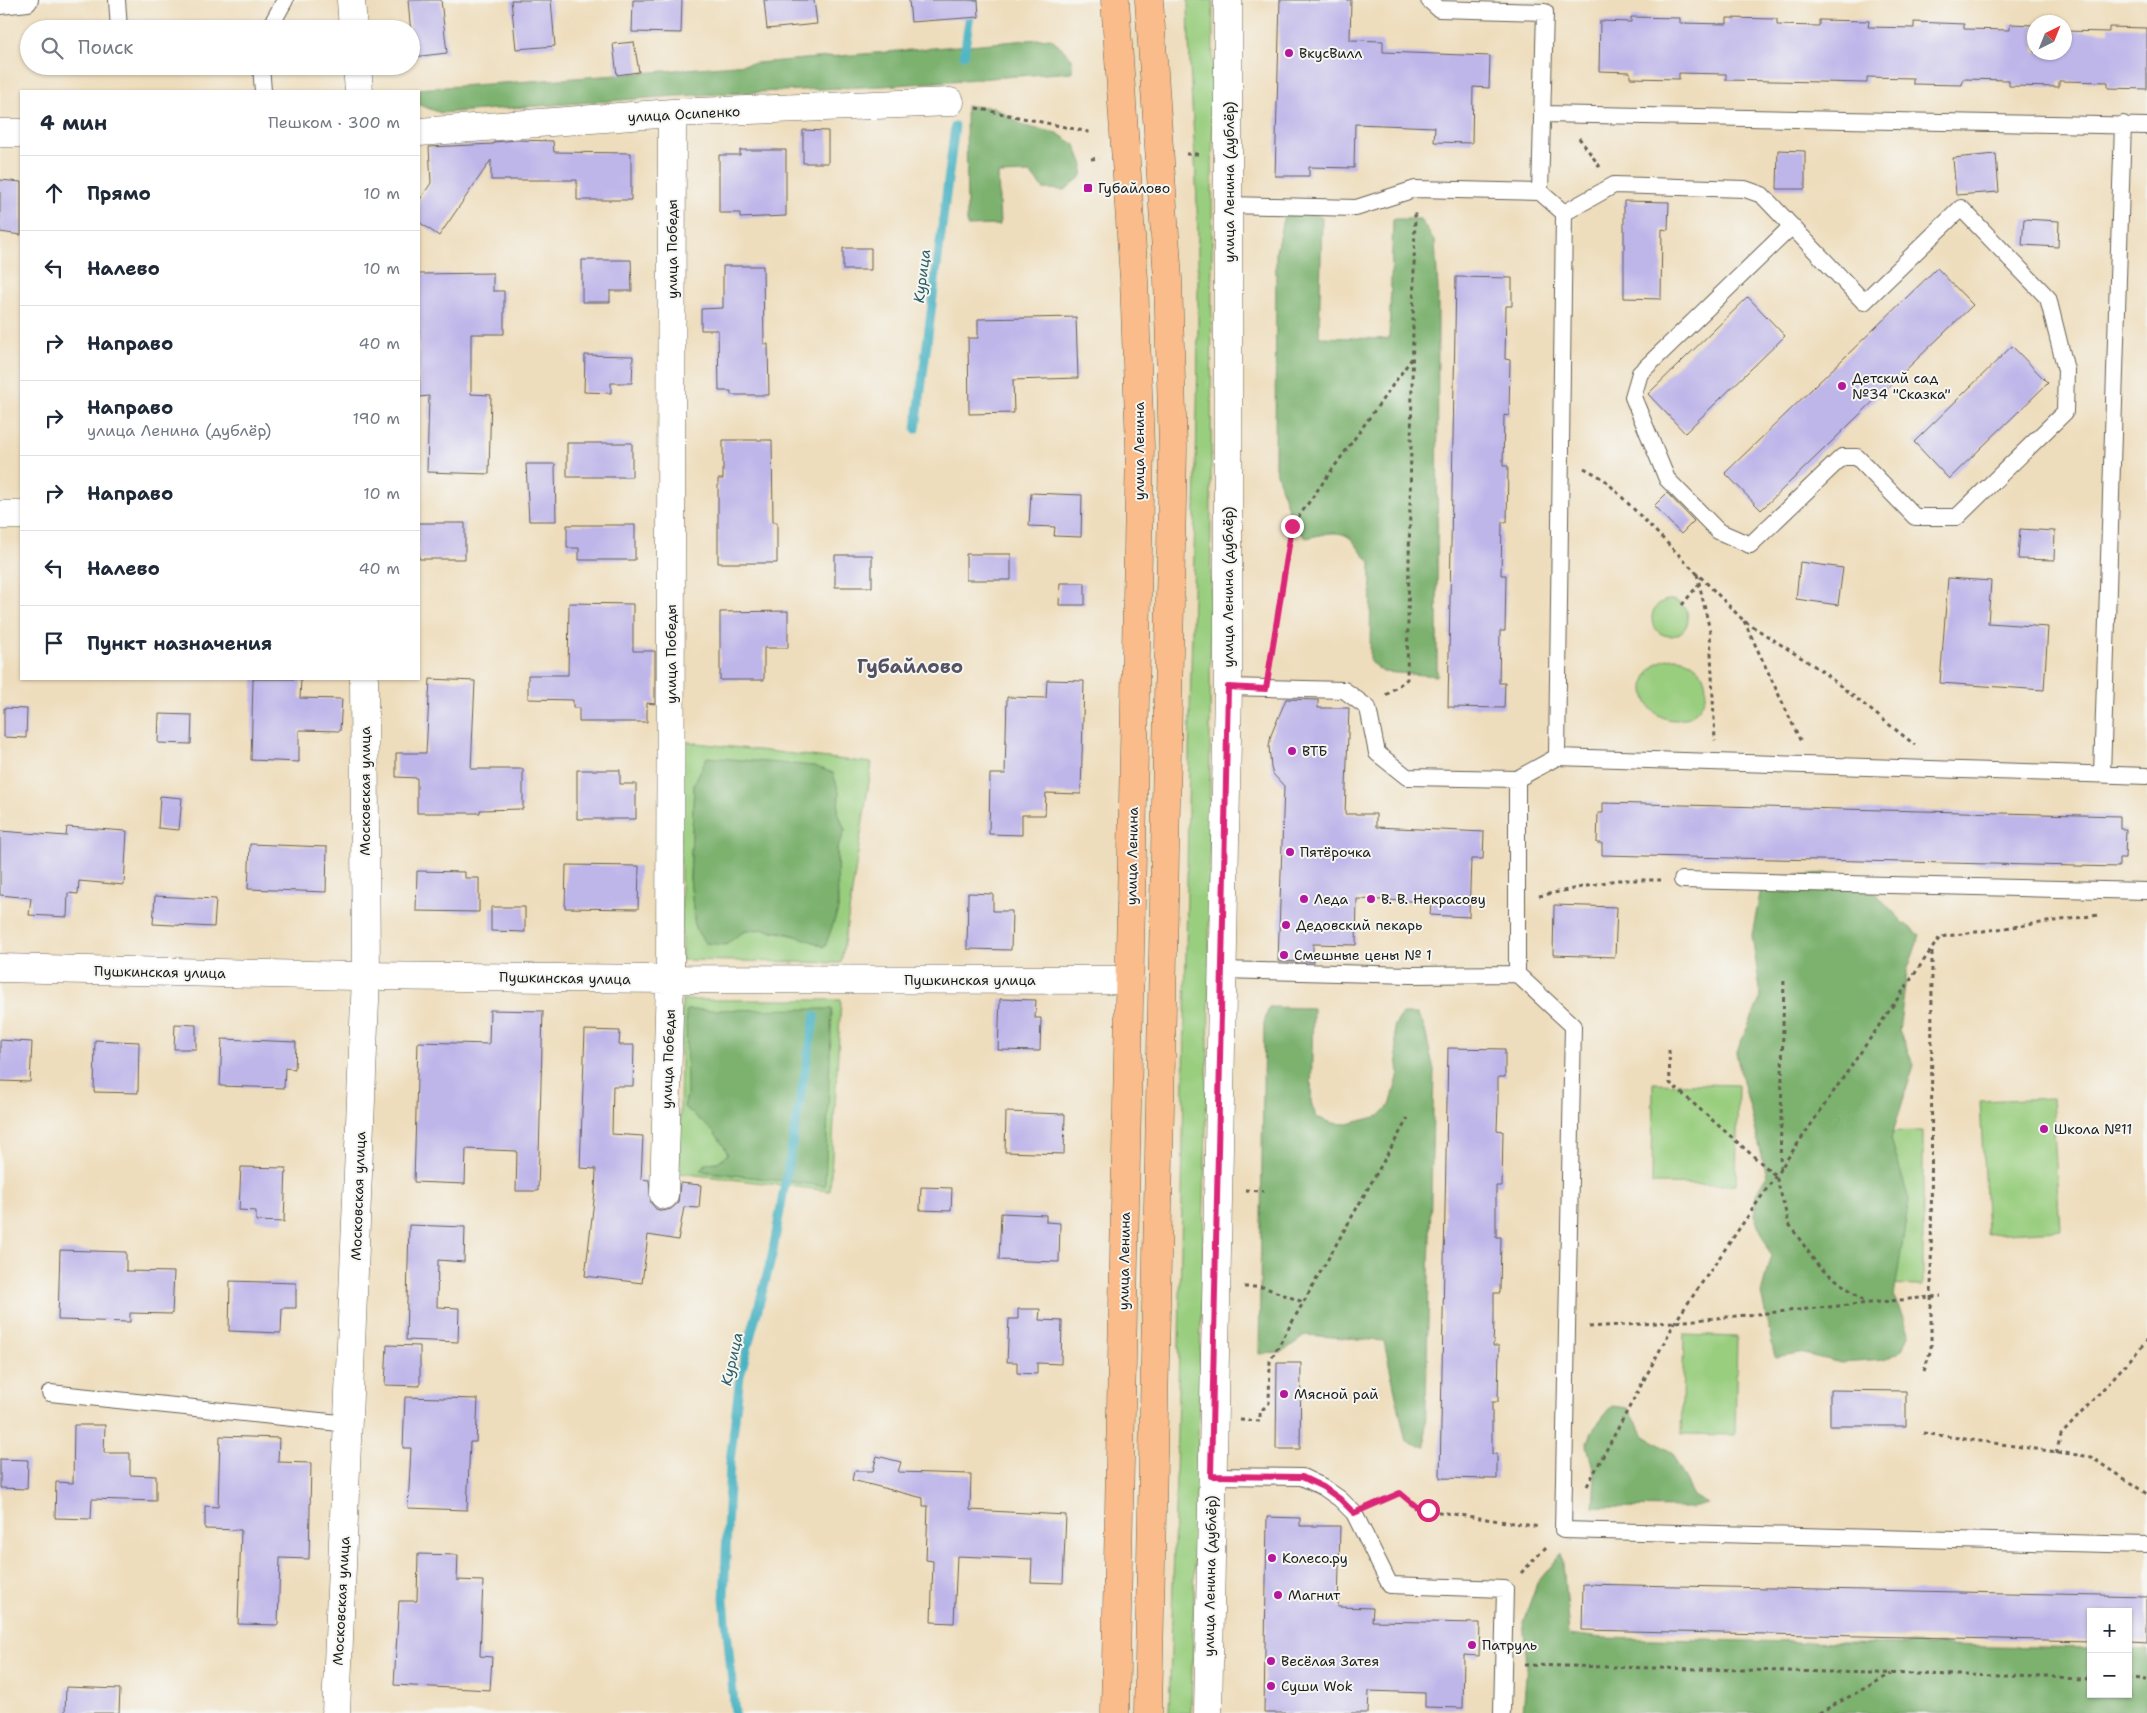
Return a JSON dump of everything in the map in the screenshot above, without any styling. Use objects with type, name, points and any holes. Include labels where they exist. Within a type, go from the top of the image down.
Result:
[{"type":"main road","name":"улица Ленина","points":[[1115,0],[1134,279],[1140,448],[1115,1713]]},
{"type":"main road","points":[[1148,1713],[1173,457],[1168,279],[1149,0]]},
{"type":"street","points":[[350,0],[352,20]]},
{"type":"street","name":"улица Ленина (дублёр)","points":[[1208,1713],[1211,1476],[1228,687],[1228,0]]},
{"type":"street","points":[[357,75],[359,90]]},
{"type":"street","name":"улица Осипенко","points":[[420,132],[672,113],[950,102]]},
{"type":"street","name":"улица Победы","points":[[664,1195],[670,979],[672,113]]},
{"type":"street","points":[[0,133],[20,133]]},
{"type":"street","points":[[0,515],[20,516]]},
{"type":"street","name":"Московская улица","points":[[336,1713],[350,1424],[366,976],[364,680]]},
{"type":"street","name":"Пушкинская улица","points":[[0,968],[366,976],[1130,980]]},
{"type":"lane","points":[[0,6],[28,3],[30,0]]},
{"type":"lane","points":[[117,0],[118,20]]},
{"type":"lane","points":[[274,20],[285,0]]},
{"type":"lane","points":[[1429,0],[1439,9],[1548,6],[1540,192]]},
{"type":"lane","points":[[262,75],[263,90]]},
{"type":"lane","points":[[1542,114],[2123,124],[2147,126]]},
{"type":"lane","points":[[2102,774],[2123,124]]},
{"type":"lane","points":[[1564,214],[1614,185],[1745,189],[1762,195],[1792,226],[1864,302],[1961,208],[2048,298],[2066,370],[2066,412],[1957,517],[1915,517],[1857,457],[1842,456],[1750,545],[1718,531],[1667,479],[1633,397],[1640,373],[1792,226]]},
{"type":"lane","points":[[1229,205],[1356,208],[1415,189],[1540,192],[1564,214],[1557,757]]},
{"type":"lane","points":[[1228,687],[1344,690],[1368,708],[1377,753],[1407,777],[1517,778],[1557,757],[2147,776]]},
{"type":"lane","points":[[1517,778],[1517,974]]},
{"type":"lane","points":[[1682,880],[2147,891]]},
{"type":"lane","points":[[1223,970],[1411,975],[1517,974],[1573,1026],[1563,1530],[2147,1545]]},
{"type":"lane","points":[[50,1393],[350,1424]]},
{"type":"lane","points":[[1211,1476],[1302,1477],[1323,1487],[1340,1499],[1354,1513],[1390,1585],[1505,1589],[1502,1713]]},
{"type":"path","points":[[950,102],[1093,133]]},
{"type":"path","points":[[1561,114],[1614,185]]},
{"type":"path","points":[[1368,708],[1407,679],[1415,189]]},
{"type":"path","points":[[1266,689],[1292,526],[1412,358]]},
{"type":"path","points":[[1584,468],[1604,479],[1744,621],[1819,669],[1944,769]]},
{"type":"path","points":[[1697,573],[1710,631],[1716,762]]},
{"type":"path","points":[[1682,605],[1699,584]]},
{"type":"path","points":[[1744,621],[1811,765]]},
{"type":"path","points":[[1517,896],[1543,896],[1616,880],[1682,880]]},
{"type":"path","points":[[1587,1487],[1675,1322],[1940,937],[2101,914]]},
{"type":"path","points":[[1924,1371],[1931,1349],[1932,948]]},
{"type":"path","points":[[1780,1170],[1784,980]]},
{"type":"path","points":[[1669,1050],[1670,1083],[1776,1176],[1789,1224],[1819,1267],[1867,1303]]},
{"type":"path","points":[[1243,1420],[1260,1421],[1260,1412],[1270,1403],[1270,1361],[1408,1118]]},
{"type":"path","points":[[1247,1190],[1264,1191]]},
{"type":"path","points":[[1246,1287],[1263,1287],[1304,1302]]},
{"type":"path","points":[[1568,1329],[1675,1322],[1941,1296]]},
{"type":"path","points":[[2056,1452],[2061,1435],[2147,1341]]},
{"type":"path","points":[[1923,1432],[2092,1457],[2147,1494]]},
{"type":"path","points":[[1354,1513],[1400,1493],[1419,1509],[1563,1530]]},
{"type":"path","points":[[1505,1589],[1563,1530]]},
{"type":"path","points":[[1503,1664],[2087,1678]]},
{"type":"path","points":[[1819,1713],[1891,1674]]},
{"type":"path","points":[[2132,1679],[2147,1680]]},
{"type":"green space","points":[[1188,0],[1213,0],[1209,1005],[1191,1713],[1169,1713],[1183,1148],[1198,327],[1198,226]]},
{"type":"green space","points":[[1051,38],[1072,58],[1072,72],[883,86],[677,96],[441,113],[420,105],[420,90],[415,90],[617,75]]},
{"type":"green space","points":[[966,106],[994,107],[1024,126],[1057,133],[1075,145],[1083,165],[1082,176],[1065,190],[1043,189],[1030,173],[998,174],[1000,225],[967,226]]},
{"type":"green space","points":[[1314,214],[1322,218],[1319,337],[1389,339],[1393,219],[1420,219],[1435,242],[1438,289],[1437,676],[1383,672],[1370,662],[1371,562],[1353,541],[1343,534],[1331,533],[1307,538],[1294,528],[1275,467],[1276,251],[1284,215]]},
{"type":"green space","points":[[1670,600],[1683,605],[1688,618],[1683,631],[1670,636],[1657,631],[1652,618],[1657,605]]},
{"type":"green space","points":[[1675,658],[1692,663],[1697,667],[1701,672],[1706,689],[1701,706],[1697,711],[1692,715],[1675,720],[1658,715],[1653,711],[1649,706],[1644,689],[1649,672],[1653,667],[1658,663]]},
{"type":"green space","points":[[679,741],[872,763],[841,963],[682,960]],"holes":[[[694,784],[839,792],[838,812],[845,831],[837,849],[838,910],[824,947],[805,938],[763,929],[742,932],[695,927],[690,878]]]},
{"type":"green space","points":[[707,757],[814,766],[833,773],[839,792],[838,812],[845,831],[837,849],[838,910],[825,947],[784,932],[761,929],[742,933],[726,945],[705,943],[695,928],[690,878],[694,784]]},
{"type":"green space","points":[[1827,873],[1867,885],[1904,923],[1920,935],[1907,971],[1899,1031],[1914,1065],[1891,1139],[1909,1200],[1894,1297],[1909,1332],[1902,1350],[1884,1360],[1841,1363],[1800,1353],[1775,1357],[1761,1294],[1771,1255],[1754,1215],[1756,1194],[1767,1176],[1736,1053],[1761,997],[1752,935],[1763,878]]},
{"type":"green space","points":[[682,1000],[841,1000],[830,1191],[679,1173]],"holes":[[[687,1096],[825,1186],[701,1171],[706,1163],[718,1162],[728,1154],[714,1133],[684,1107]]]},
{"type":"green space","points":[[1269,1007],[1313,1008],[1311,1102],[1316,1117],[1332,1123],[1348,1124],[1379,1116],[1390,1105],[1399,1074],[1394,1027],[1402,1014],[1417,1014],[1424,1026],[1434,1070],[1425,1446],[1418,1446],[1406,1441],[1384,1341],[1306,1335],[1281,1353],[1259,1354],[1264,1023]]},
{"type":"green space","points":[[832,1009],[825,1186],[701,1171],[706,1163],[718,1162],[728,1154],[714,1133],[684,1107],[687,1095],[686,1010]]},
{"type":"green space","points":[[1653,1083],[1738,1085],[1736,1185],[1652,1184]]},
{"type":"green space","points":[[2052,1098],[2060,1230],[1987,1234],[1980,1101]]},
{"type":"green space","points":[[1923,1131],[1923,1286],[1862,1285],[1863,1132]]},
{"type":"green space","points":[[1684,1335],[1737,1337],[1735,1435],[1681,1434]]},
{"type":"green space","points":[[1612,1406],[1628,1408],[1644,1435],[1671,1452],[1694,1496],[1708,1504],[1692,1508],[1593,1507],[1595,1476],[1587,1446],[1592,1431]]},
{"type":"green space","points":[[1562,1553],[1569,1634],[1601,1638],[2087,1648],[2087,1698],[2132,1698],[2132,1649],[2147,1650],[2147,1713],[1523,1713],[1527,1664],[1523,1622],[1537,1583]]},
{"type":"building","points":[[408,0],[441,0],[447,53],[420,56],[420,20],[410,20]]},
{"type":"building","points":[[511,0],[551,0],[555,46],[516,49]]},
{"type":"building","points":[[633,0],[682,0],[681,33],[632,32]]},
{"type":"building","points":[[764,0],[814,0],[817,24],[767,29]]},
{"type":"building","points":[[909,0],[978,0],[979,17],[911,22]]},
{"type":"building","points":[[1280,0],[1351,0],[1350,40],[1383,41],[1383,52],[1490,56],[1489,88],[1473,87],[1472,143],[1434,142],[1435,127],[1355,124],[1354,168],[1309,167],[1309,176],[1275,176]]},
{"type":"building","points":[[1631,17],[1680,18],[1680,23],[1727,24],[1727,18],[1777,19],[1777,25],[1819,26],[1819,20],[1869,21],[1868,27],[1914,28],[1914,22],[1964,24],[1964,29],[2010,30],[2010,24],[2027,25],[2027,60],[2072,60],[2072,31],[2109,32],[2109,27],[2147,28],[2147,89],[2108,88],[2108,82],[2059,81],[2059,87],[2009,86],[2009,80],[1963,79],[1962,85],[1913,84],[1913,78],[1867,77],[1867,83],[1726,80],[1726,74],[1679,73],[1679,79],[1630,78],[1630,72],[1599,71],[1600,21],[1631,22]]},
{"type":"building","points":[[634,42],[639,72],[617,75],[613,44]]},
{"type":"building","points":[[803,130],[828,131],[828,163],[803,163]]},
{"type":"building","points":[[517,140],[553,141],[554,152],[631,153],[631,200],[577,200],[577,180],[491,180],[491,160],[439,236],[420,223],[420,200],[431,183],[429,147],[494,144],[494,142]]},
{"type":"building","points":[[740,150],[786,150],[786,216],[740,218],[740,213],[719,213],[719,155],[740,155]]},
{"type":"building","points":[[1778,150],[1805,151],[1805,189],[1777,189]]},
{"type":"building","points":[[1996,154],[1999,192],[1956,195],[1953,158]]},
{"type":"building","points":[[0,180],[20,182],[20,235],[0,232]]},
{"type":"building","points":[[1624,201],[1669,202],[1668,230],[1662,229],[1661,299],[1624,298]]},
{"type":"building","points":[[2024,219],[2059,221],[2058,247],[2022,245]]},
{"type":"building","points":[[843,248],[871,248],[871,270],[843,270]]},
{"type":"building","points":[[582,260],[631,260],[632,291],[610,291],[610,302],[582,302]]},
{"type":"building","points":[[723,266],[763,266],[764,344],[768,344],[769,395],[731,395],[731,391],[719,391],[718,330],[701,330],[701,309],[723,308]]},
{"type":"building","points":[[1937,268],[1973,305],[1761,510],[1725,473]]},
{"type":"building","points":[[493,273],[493,291],[504,291],[504,334],[471,334],[471,394],[491,395],[489,474],[427,472],[429,396],[420,397],[420,274]]},
{"type":"building","points":[[1456,277],[1512,278],[1512,306],[1506,306],[1505,359],[1510,360],[1509,416],[1504,415],[1503,466],[1508,466],[1507,522],[1502,522],[1501,575],[1506,575],[1505,631],[1500,631],[1499,683],[1505,683],[1504,708],[1448,707]]},
{"type":"building","points":[[1748,297],[1785,336],[1685,433],[1648,394]]},
{"type":"building","points":[[1076,317],[1078,378],[1013,380],[1014,413],[969,414],[968,338],[978,338],[978,319]]},
{"type":"building","points":[[2012,346],[2048,383],[1949,479],[1914,442]]},
{"type":"building","points":[[585,355],[633,356],[632,383],[611,383],[611,393],[584,392]]},
{"type":"building","points":[[723,440],[772,440],[773,522],[777,522],[777,563],[718,563],[718,479],[723,479]]},
{"type":"building","points":[[567,443],[632,443],[632,477],[567,477]]},
{"type":"building","points":[[526,464],[555,464],[556,521],[529,521]]},
{"type":"building","points":[[1031,493],[1082,495],[1081,537],[1054,536],[1055,527],[1029,526]]},
{"type":"building","points":[[1667,493],[1694,521],[1681,534],[1654,506]]},
{"type":"building","points":[[420,523],[465,523],[465,559],[420,559]]},
{"type":"building","points":[[567,525],[635,525],[635,560],[579,560],[579,548],[567,548]]},
{"type":"building","points":[[2020,529],[2055,531],[2054,560],[2018,559]]},
{"type":"building","points":[[966,554],[1011,554],[1011,580],[966,580]]},
{"type":"building","points":[[835,555],[872,555],[872,587],[835,587]]},
{"type":"building","points":[[1800,562],[1843,568],[1838,605],[1796,599]]},
{"type":"building","points":[[1948,578],[1991,581],[1988,623],[2048,627],[2044,690],[1940,683]]},
{"type":"building","points":[[1060,583],[1085,583],[1085,605],[1059,605]]},
{"type":"building","points":[[569,603],[633,604],[633,651],[655,651],[655,704],[647,703],[647,722],[579,722],[579,708],[573,708],[573,700],[528,699],[528,675],[568,675]]},
{"type":"building","points":[[788,611],[788,648],[764,648],[764,680],[720,680],[720,612]]},
{"type":"building","points":[[430,679],[475,681],[471,769],[523,769],[523,809],[480,810],[480,813],[417,813],[417,778],[396,777],[396,753],[426,753]]},
{"type":"building","points":[[253,680],[301,680],[300,698],[342,699],[340,731],[299,730],[299,762],[251,760]]},
{"type":"building","points":[[1047,680],[1084,681],[1081,794],[1046,793],[1045,815],[1022,815],[1022,835],[989,834],[990,774],[1005,774],[1007,697],[1046,698]]},
{"type":"building","points":[[1286,699],[1318,700],[1318,708],[1349,708],[1345,814],[1376,814],[1376,827],[1484,832],[1483,859],[1471,859],[1469,917],[1430,915],[1431,902],[1357,899],[1356,945],[1313,944],[1313,962],[1278,961],[1284,786],[1273,774],[1269,746],[1271,735]]},
{"type":"building","points":[[4,708],[27,709],[26,738],[4,737]]},
{"type":"building","points":[[159,714],[192,715],[191,744],[158,743]]},
{"type":"building","points":[[577,770],[620,770],[620,784],[636,784],[636,819],[577,819]]},
{"type":"building","points":[[160,796],[182,798],[179,830],[158,828]]},
{"type":"building","points":[[1603,803],[2120,816],[2120,829],[2126,829],[2125,858],[2119,858],[2119,867],[1602,855],[1602,843],[1597,843],[1598,813],[1603,813]]},
{"type":"building","points":[[67,827],[127,831],[124,885],[79,881],[78,894],[68,893],[67,917],[29,915],[31,898],[0,895],[0,831],[66,836]]},
{"type":"building","points":[[250,844],[327,847],[326,892],[248,889]]},
{"type":"building","points":[[566,865],[639,866],[638,909],[565,908]]},
{"type":"building","points":[[417,871],[465,872],[465,878],[479,878],[479,912],[416,911]]},
{"type":"building","points":[[968,893],[993,894],[993,911],[1012,911],[1011,950],[967,949]]},
{"type":"building","points":[[155,896],[216,899],[214,927],[153,924]]},
{"type":"building","points":[[1554,905],[1617,907],[1615,957],[1553,955]]},
{"type":"building","points":[[491,907],[525,907],[525,932],[491,931]]},
{"type":"building","points":[[1000,999],[1036,1000],[1035,1018],[1041,1018],[1040,1051],[998,1050]]},
{"type":"building","points":[[490,1010],[543,1011],[538,1191],[516,1191],[517,1151],[466,1149],[465,1184],[414,1182],[418,1042],[489,1044]]},
{"type":"building","points":[[175,1024],[196,1025],[196,1049],[174,1049]]},
{"type":"building","points":[[585,1030],[620,1031],[619,1045],[634,1045],[633,1086],[613,1086],[612,1134],[643,1136],[641,1179],[649,1180],[651,1203],[656,1209],[663,1211],[671,1209],[678,1203],[680,1183],[701,1185],[699,1208],[684,1207],[678,1240],[648,1235],[642,1283],[585,1276],[596,1169],[580,1168]]},
{"type":"building","points":[[222,1039],[296,1042],[295,1069],[285,1068],[284,1088],[220,1086]]},
{"type":"building","points":[[0,1040],[32,1042],[30,1082],[0,1081]]},
{"type":"building","points":[[95,1040],[139,1042],[138,1093],[94,1092]]},
{"type":"building","points":[[1448,1048],[1505,1049],[1505,1077],[1498,1077],[1497,1130],[1503,1131],[1502,1186],[1496,1186],[1496,1237],[1501,1237],[1500,1293],[1494,1293],[1493,1346],[1499,1346],[1498,1402],[1492,1402],[1492,1454],[1497,1454],[1497,1479],[1440,1478]]},
{"type":"building","points":[[1006,1112],[1065,1114],[1064,1154],[1005,1152]]},
{"type":"building","points":[[241,1167],[286,1168],[284,1222],[256,1221],[256,1211],[239,1210]]},
{"type":"building","points":[[921,1187],[952,1188],[951,1211],[920,1210]]},
{"type":"building","points":[[1001,1213],[1046,1215],[1046,1222],[1060,1223],[1059,1262],[999,1260]]},
{"type":"building","points":[[409,1225],[465,1227],[464,1262],[438,1260],[437,1307],[459,1308],[458,1342],[406,1340]]},
{"type":"building","points":[[60,1250],[126,1252],[126,1271],[174,1272],[172,1314],[130,1313],[130,1322],[58,1320]]},
{"type":"building","points":[[230,1281],[296,1283],[296,1308],[282,1308],[281,1333],[229,1331]]},
{"type":"building","points":[[1018,1309],[1040,1309],[1039,1320],[1062,1321],[1061,1364],[1037,1363],[1037,1374],[1017,1373],[1017,1362],[1007,1362],[1009,1319],[1018,1319]]},
{"type":"building","points":[[387,1345],[420,1346],[420,1386],[385,1385]]},
{"type":"building","points":[[1277,1363],[1301,1363],[1300,1449],[1276,1449]]},
{"type":"building","points":[[1830,1390],[1906,1391],[1906,1426],[1830,1426]]},
{"type":"building","points":[[405,1397],[478,1399],[476,1442],[470,1442],[467,1510],[408,1508],[411,1448],[403,1448]]},
{"type":"building","points":[[74,1425],[105,1425],[104,1453],[130,1453],[130,1475],[156,1476],[156,1501],[92,1499],[91,1519],[55,1518],[56,1482],[73,1483]]},
{"type":"building","points":[[220,1436],[279,1438],[278,1462],[311,1463],[309,1559],[280,1558],[278,1625],[238,1624],[241,1530],[205,1529],[205,1506],[218,1507]]},
{"type":"building","points":[[877,1456],[901,1462],[898,1472],[971,1474],[970,1510],[1066,1515],[1063,1583],[1031,1582],[1032,1559],[957,1556],[954,1623],[931,1622],[933,1561],[926,1560],[928,1506],[923,1506],[923,1498],[852,1480],[854,1471],[873,1471]]},
{"type":"building","points":[[0,1459],[28,1460],[27,1489],[0,1488]]},
{"type":"building","points":[[1267,1517],[1300,1518],[1300,1526],[1340,1526],[1338,1607],[1373,1608],[1372,1621],[1480,1623],[1479,1656],[1464,1655],[1463,1708],[1425,1707],[1425,1693],[1369,1691],[1368,1713],[1264,1713]]},
{"type":"building","points":[[418,1554],[458,1555],[457,1580],[483,1581],[480,1656],[492,1657],[490,1690],[394,1685],[399,1601],[417,1601]]},
{"type":"building","points":[[1583,1584],[2147,1596],[2147,1642],[2132,1641],[2132,1608],[2087,1608],[2087,1641],[1582,1630]]},
{"type":"building","points":[[66,1687],[120,1689],[119,1713],[65,1713]]},
{"type":"waterway","name":"Курица","points":[[964,55],[972,0]]},
{"type":"waterway","name":"Курица","points":[[916,429],[955,126]]},
{"type":"waterway","name":"Курица","points":[[735,1713],[724,1599],[730,1462],[740,1376],[772,1256],[815,1016]]},
{"type":"place","name":"ВкусВилл","points":[[1289,53]]},
{"type":"place","name":"Губайлово","points":[[1088,188]]},
{"type":"place","name":"Детский сад №34 \"Сказка\"","points":[[1842,386]]},
{"type":"place","name":"ВТБ","points":[[1292,751]]},
{"type":"place","name":"Пятёрочка","points":[[1290,852]]},
{"type":"place","name":"Леда","points":[[1304,899]]},
{"type":"place","name":"В. В. Некрасову","points":[[1371,899]]},
{"type":"place","name":"Дедовский пекарь","points":[[1286,925]]},
{"type":"place","name":"Смешные цены № 1","points":[[1284,955]]},
{"type":"place","name":"Школа №11","points":[[2044,1129]]},
{"type":"place","name":"Мясной рай","points":[[1284,1394]]},
{"type":"place","name":"Колесо.ру","points":[[1272,1558]]},
{"type":"place","name":"Магнит","points":[[1278,1595]]},
{"type":"place","name":"Патруль","points":[[1472,1645]]},
{"type":"place","name":"Весёлая Затея","points":[[1271,1661]]},
{"type":"place","name":"Суши Wok","points":[[1271,1686]]},
{"type":"district","name":"Губайлово","points":[[910,666]]},
{"type":"route","points":[[1292,526],[1266,689],[1228,687],[1211,1476],[1302,1477],[1323,1487],[1340,1499],[1354,1513],[1400,1493],[1419,1509],[1428,1510]]}]
